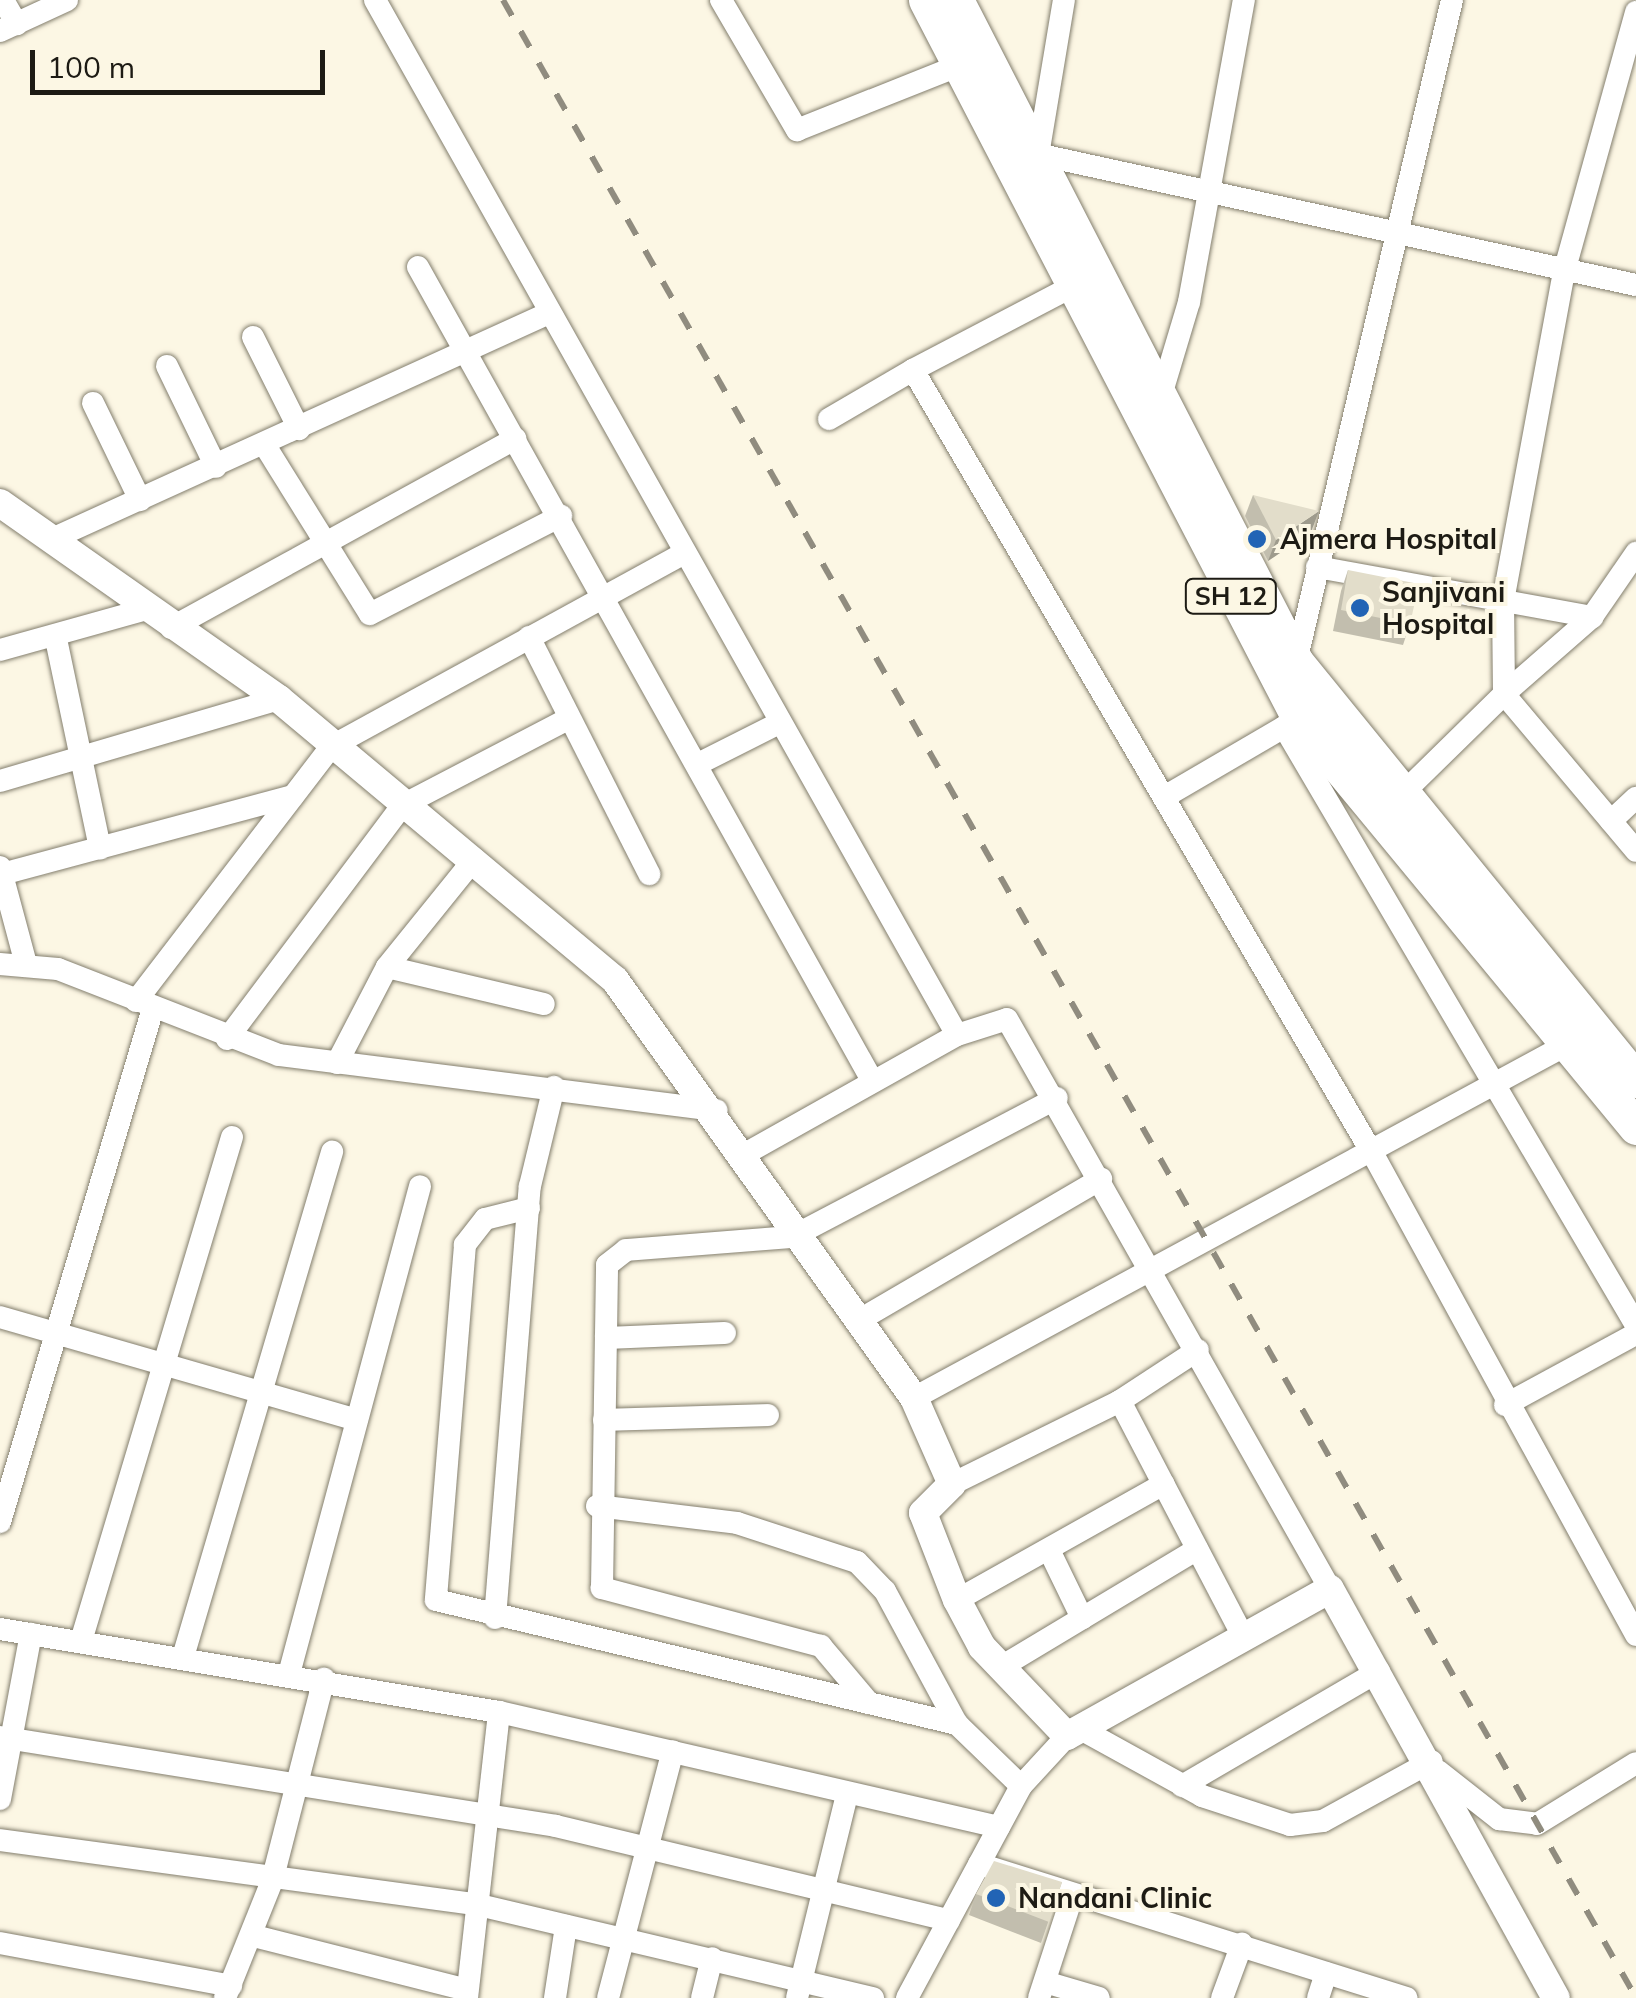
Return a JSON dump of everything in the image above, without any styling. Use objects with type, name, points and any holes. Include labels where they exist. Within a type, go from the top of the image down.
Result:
[{"type":"main road","name":"SH 12","points":[[926,0],[1291,723],[1636,1127]]},
{"type":"main road","name":"SH 12","points":[[956,0],[1158,403],[1296,662],[1399,798],[1636,1080]]},
{"type":"street","points":[[3,0],[8,28],[66,0]]},
{"type":"street","points":[[375,0],[957,1035]]},
{"type":"street","points":[[721,0],[797,130],[958,66]]},
{"type":"street","points":[[1064,0],[1035,154],[1636,285]]},
{"type":"street","points":[[1158,403],[1208,194],[1244,0]]},
{"type":"street","points":[[1296,662],[1316,567],[1403,234],[1452,0]]},
{"type":"street","points":[[1636,12],[1564,272],[1503,601],[1504,694],[1636,851]]},
{"type":"street","points":[[418,267],[608,594],[874,1082]]},
{"type":"street","points":[[829,419],[1072,287]]},
{"type":"street","points":[[52,539],[468,353],[549,312]]},
{"type":"street","points":[[253,337],[298,429]]},
{"type":"street","points":[[166,366],[216,467]]},
{"type":"street","points":[[913,370],[1374,1156],[1505,1406],[1636,1636]]},
{"type":"street","points":[[93,403],[140,500]]},
{"type":"street","points":[[171,628],[515,439]]},
{"type":"street","points":[[264,444],[370,614],[562,516]]},
{"type":"street","points":[[0,504],[144,610],[279,699],[615,980],[717,1110],[744,1155],[781,1239],[856,1322],[914,1398],[952,1484]]},
{"type":"street","points":[[0,1522],[54,1331],[143,1045],[145,1004],[292,796],[332,746],[684,553]]},
{"type":"street","points":[[1399,798],[1504,694],[1592,617],[1636,553]]},
{"type":"street","points":[[1316,567],[1592,617]]},
{"type":"street","points":[[0,650],[56,639],[144,610]]},
{"type":"street","points":[[528,638],[649,874]]},
{"type":"street","points":[[56,639],[78,762],[100,848]]},
{"type":"street","points":[[0,782],[78,762],[279,699]]},
{"type":"street","points":[[227,1039],[402,805],[568,718]]},
{"type":"street","points":[[698,764],[779,722]]},
{"type":"street","points":[[1166,796],[1291,723],[1636,1325]]},
{"type":"street","points":[[26,964],[1,870],[100,848],[292,796]]},
{"type":"street","points":[[1610,820],[1636,798]]},
{"type":"street","points":[[337,1063],[387,967],[474,859]]},
{"type":"street","points":[[0,964],[26,964],[145,1004],[227,1039],[337,1063],[717,1110]]},
{"type":"street","points":[[387,967],[544,1004]]},
{"type":"street","points":[[744,1155],[957,1035],[1007,1019],[1058,1098],[1330,1589],[1435,1766],[1556,1998]]},
{"type":"street","points":[[914,1398],[1154,1268],[1374,1156],[1566,1046]]},
{"type":"street","points":[[495,1618],[531,1188],[554,1087]]},
{"type":"street","points":[[869,1704],[820,1646],[606,1592],[598,1506],[614,1252],[734,1246],[781,1239],[1058,1098]]},
{"type":"street","points":[[80,1641],[167,1366],[232,1137]]},
{"type":"street","points":[[182,1658],[332,1152]]},
{"type":"street","points":[[856,1322],[1101,1179]]},
{"type":"street","points":[[290,1674],[420,1186]]},
{"type":"street","points":[[531,1188],[485,1219],[465,1246],[435,1586],[443,1607],[957,1724]]},
{"type":"street","points":[[0,1316],[356,1420]]},
{"type":"street","points":[[606,1338],[726,1333]]},
{"type":"street","points":[[1505,1406],[1636,1334]]},
{"type":"street","points":[[1198,1350],[1120,1401],[952,1484],[922,1513],[957,1600],[1001,1667],[1069,1735],[1182,1786],[1290,1826],[1324,1822],[1435,1766]]},
{"type":"street","points":[[1120,1401],[1244,1638]]},
{"type":"street","points":[[604,1420],[768,1415]]},
{"type":"street","points":[[957,1600],[1164,1484]]},
{"type":"street","points":[[598,1506],[736,1523],[857,1562],[885,1592],[957,1724],[1025,1782]]},
{"type":"street","points":[[1001,1667],[1197,1548]]},
{"type":"street","points":[[1048,1550],[1082,1618]]},
{"type":"street","points":[[907,1998],[1025,1782],[1069,1735],[1330,1589]]},
{"type":"street","points":[[0,1629],[324,1679],[499,1712],[1000,1827]]},
{"type":"street","points":[[0,1799],[5,1738],[31,1634]]},
{"type":"street","points":[[1182,1786],[1379,1672]]},
{"type":"street","points":[[0,1944],[228,1992],[254,1936],[300,1791],[324,1679]]},
{"type":"street","points":[[254,1936],[467,1994],[499,1712]]},
{"type":"street","points":[[5,1738],[300,1791],[487,1813],[648,1845],[949,1920]]},
{"type":"street","points":[[608,1998],[673,1751]]},
{"type":"street","points":[[1435,1766],[1499,1819],[1537,1824],[1636,1762]]},
{"type":"street","points":[[798,1988],[848,1795]]},
{"type":"street","points":[[0,1840],[272,1881],[479,1905],[712,1958],[798,1988],[873,1998]]},
{"type":"street","points":[[979,1864],[1408,1998]]},
{"type":"street","points":[[1074,1894],[1042,1990],[1100,1998]]},
{"type":"street","points":[[555,1998],[566,1926]]},
{"type":"street","points":[[1222,1998],[1242,1944]]},
{"type":"street","points":[[702,1998],[712,1958]]},
{"type":"street","points":[[1318,1998],[1326,1973]]},
{"type":"building","points":[[1253,495],[1319,511],[1276,540]]},
{"type":"building","points":[[1348,570],[1419,584],[1410,624],[1341,610]]},
{"type":"building","points":[[994,1861],[1062,1882],[1049,1922],[976,1894]]},
{"type":"railway","points":[[503,0],[1636,1998]]},
{"type":"place","name":"Ajmera Hospital","points":[[1257,539]]},
{"type":"place","name":"Sanjivani Hospital","points":[[1360,608]]},
{"type":"place","name":"Nandani Clinic","points":[[996,1898]]}]
